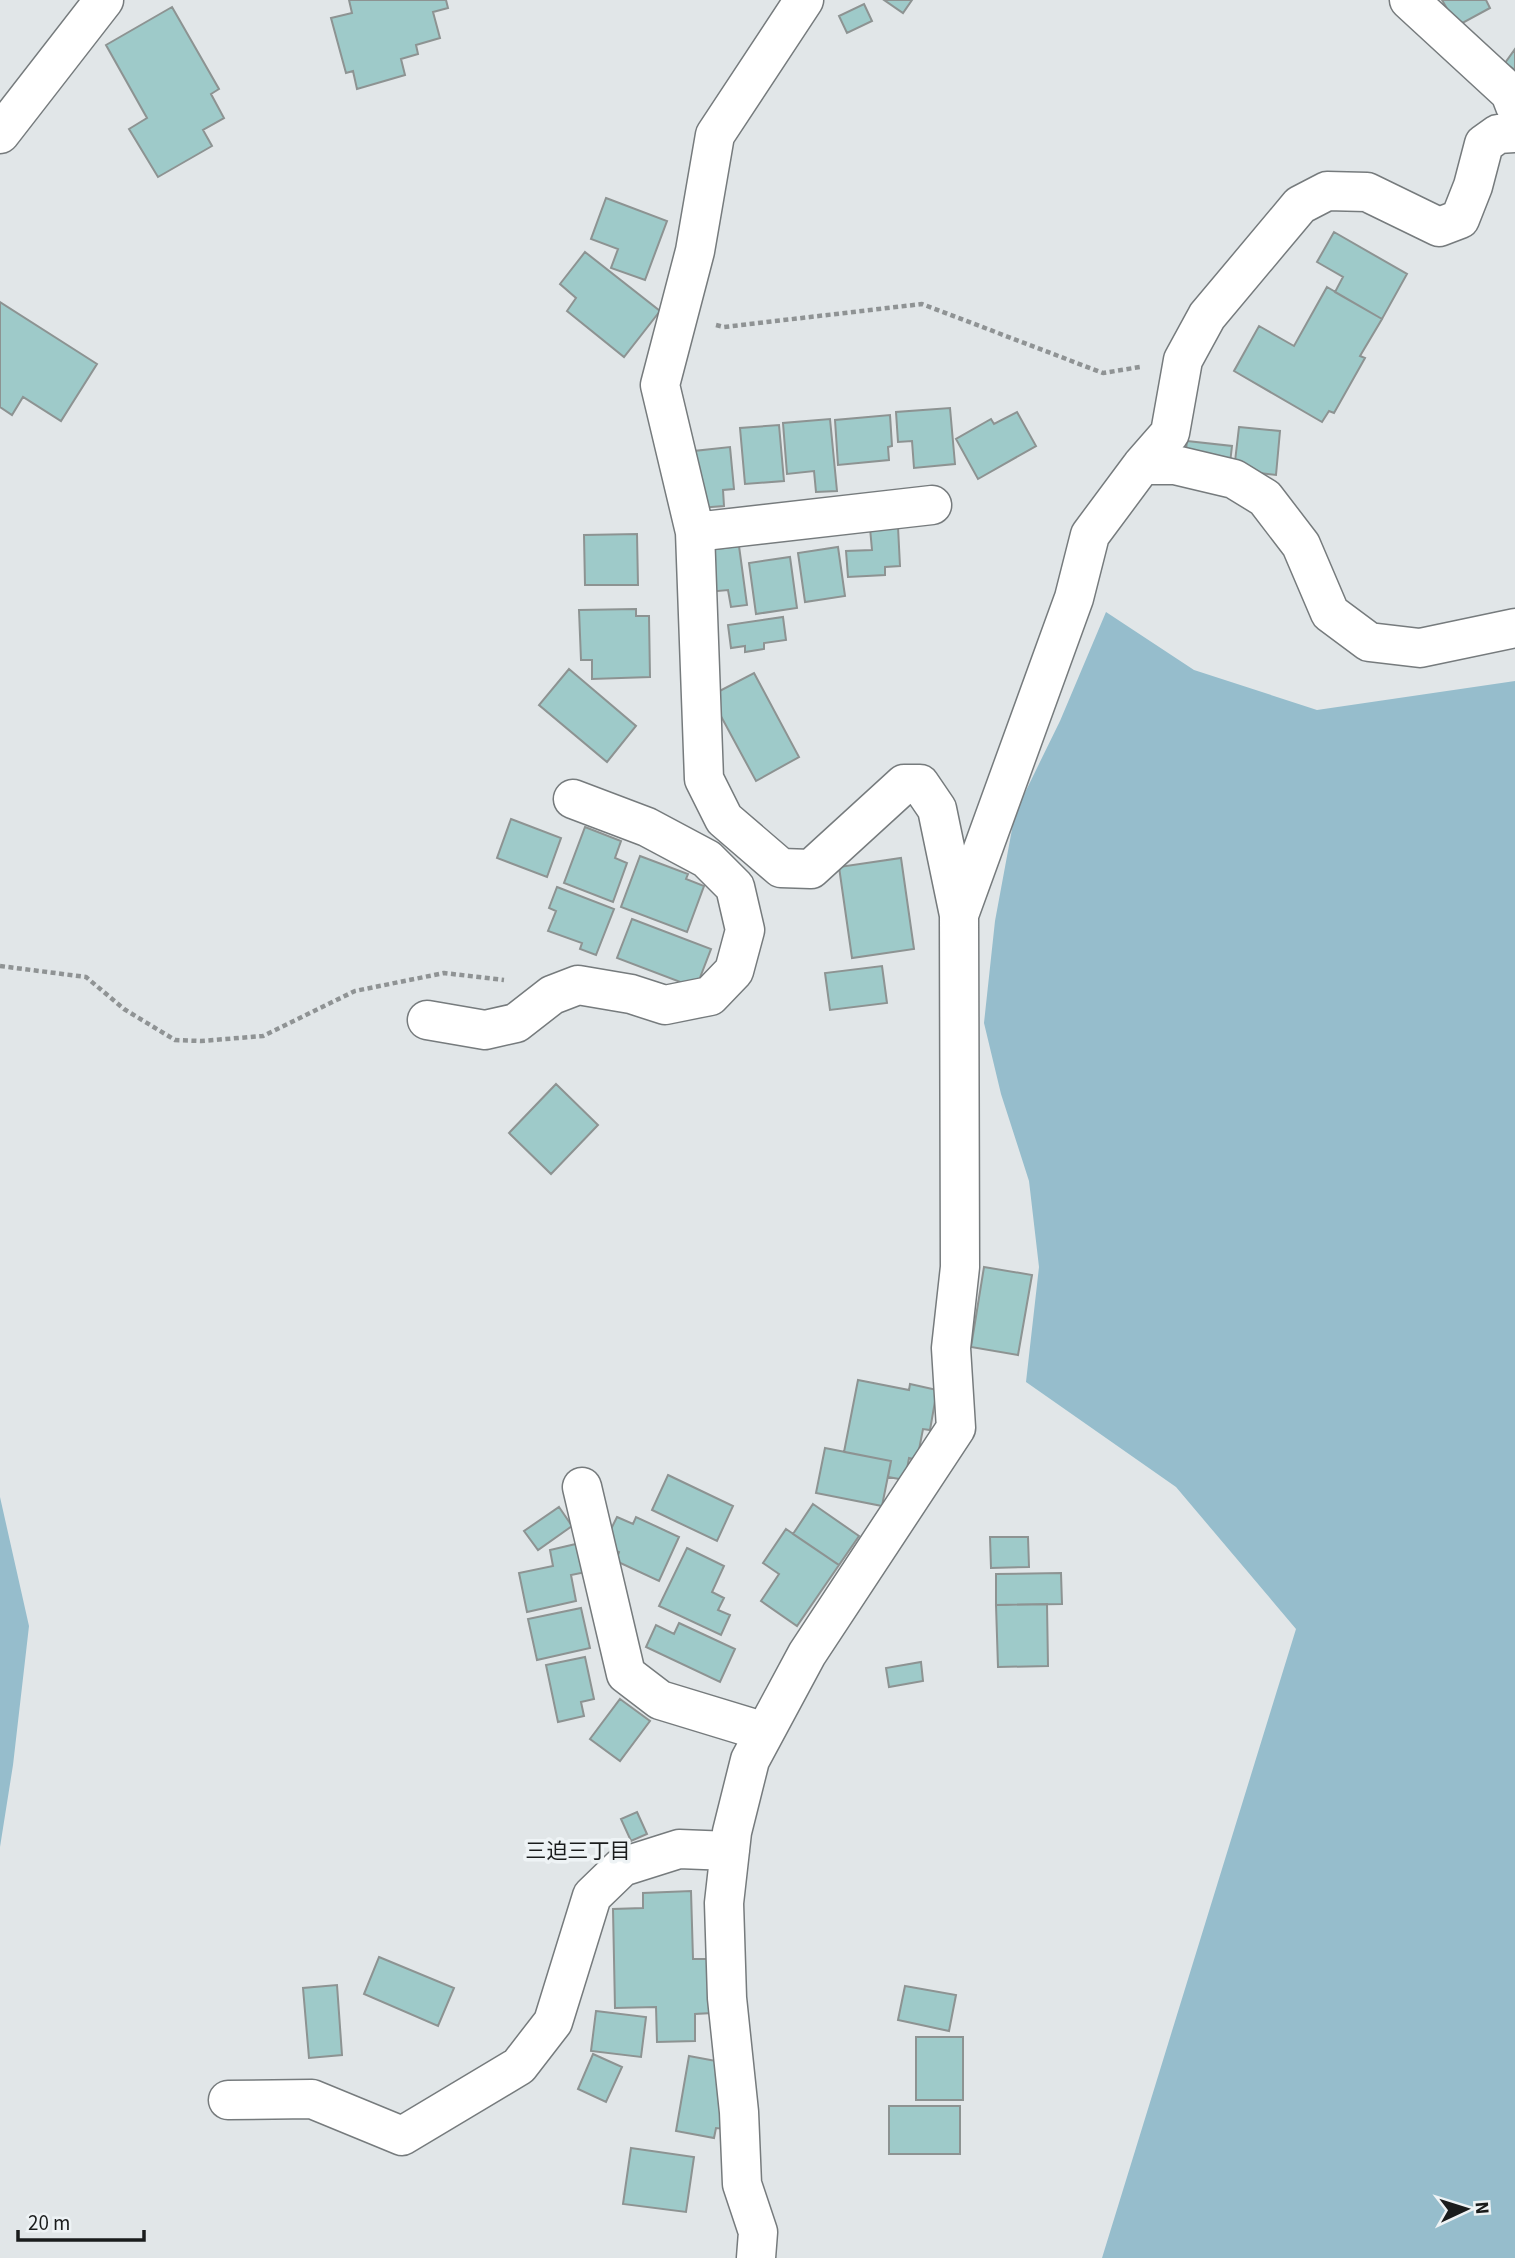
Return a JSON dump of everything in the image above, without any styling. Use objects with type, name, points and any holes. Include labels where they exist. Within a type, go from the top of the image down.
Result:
[{"type":"street","points":[[0,134],[104,0]]},
{"type":"street","points":[[756,2258],[758,2232],[742,2184],[739,2112],[727,1998],[724,1903],[732,1832],[750,1760],[807,1654],[956,1428],[951,1348],[960,1267],[959,915],[937,809],[920,785],[904,784],[811,869],[781,868],[724,819],[704,779],[695,532],[660,385],[695,251],[715,135],[804,0]]},
{"type":"street","points":[[1409,0],[1510,93],[1515,106]]},
{"type":"street","points":[[959,915],[1074,598],[1090,535],[1142,465],[1170,433],[1183,360],[1207,316],[1300,205],[1327,191],[1367,192],[1439,227],[1460,219],[1473,186],[1483,144],[1498,134],[1515,133]]},
{"type":"street","points":[[1142,465],[1175,466],[1234,479],[1265,498],[1301,545],[1329,613],[1369,642],[1420,648],[1515,628]]},
{"type":"street","points":[[695,532],[932,505]]},
{"type":"street","points":[[426,1020],[485,1030],[516,1023],[552,995],[578,985],[631,994],[665,1005],[710,996],[734,971],[745,930],[735,887],[707,859],[647,827],[573,799]]},
{"type":"street","points":[[707,859],[733,827]]},
{"type":"street","points":[[582,1487],[626,1674],[660,1700],[765,1732]]},
{"type":"street","points":[[228,2100],[312,2099],[402,2136],[519,2066],[553,2022],[592,1896],[622,1867],[679,1849],[730,1851]]},
{"type":"path","points":[[678,316],[724,327],[922,304],[1103,373],[1183,360]]},
{"type":"path","points":[[0,966],[86,977],[124,1009],[175,1040],[201,1041],[263,1036],[355,990],[444,973],[506,980],[552,995]]},
{"type":"shaded area","points":[[1106,612],[1194,670],[1317,710],[1515,681],[1515,2258],[1102,2258],[1296,1629],[1176,1487],[1026,1382],[1039,1267],[1029,1181],[1001,1094],[984,1023],[995,921],[1015,813],[1060,721]]},
{"type":"shaded area","points":[[0,1497],[29,1626],[13,1765],[0,1847]]},
{"type":"building","points":[[349,0],[446,0],[448,8],[433,12],[440,38],[416,45],[418,54],[401,59],[405,75],[357,89],[353,71],[346,73],[331,18],[352,13]]},
{"type":"building","points":[[884,0],[912,0],[903,13]]},
{"type":"building","points":[[1442,0],[1486,0],[1490,8],[1457,26]]},
{"type":"building","points":[[864,4],[872,21],[847,33],[839,16]]},
{"type":"building","points":[[172,7],[219,89],[211,94],[224,118],[203,130],[212,146],[158,177],[129,129],[147,118],[106,45]]},
{"type":"building","points":[[1515,49],[1515,70],[1505,63]]},
{"type":"building","points":[[606,198],[667,221],[645,280],[611,268],[618,249],[591,239]]},
{"type":"building","points":[[1334,232],[1407,274],[1382,319],[1335,292],[1343,277],[1317,262]]},
{"type":"building","points":[[585,252],[660,311],[624,357],[567,311],[576,298],[560,284]]},
{"type":"building","points":[[1327,287],[1382,319],[1360,356],[1365,358],[1334,413],[1329,411],[1322,422],[1234,371],[1259,326],[1294,346]]},
{"type":"building","points":[[0,302],[97,364],[61,421],[23,397],[12,415],[0,407]]},
{"type":"building","points":[[950,408],[955,464],[914,468],[912,441],[898,442],[896,412]]},
{"type":"building","points":[[1017,412],[1036,446],[978,479],[956,439],[991,419],[994,424]]},
{"type":"building","points":[[890,415],[892,446],[888,447],[889,460],[838,465],[835,420]]},
{"type":"building","points":[[830,419],[837,491],[816,492],[814,471],[787,474],[783,423]]},
{"type":"building","points":[[779,425],[784,481],[745,484],[740,428]]},
{"type":"building","points":[[1239,427],[1280,431],[1276,475],[1234,470]]},
{"type":"building","points":[[1187,441],[1232,446],[1230,463],[1185,458]]},
{"type":"building","points":[[730,447],[734,489],[723,490],[724,506],[699,508],[694,451]]},
{"type":"building","points":[[898,527],[900,566],[885,567],[885,575],[848,577],[846,551],[872,550],[870,528]]},
{"type":"building","points":[[637,534],[638,585],[585,585],[584,535]]},
{"type":"building","points":[[739,546],[747,605],[731,607],[728,590],[707,592],[702,551]]},
{"type":"building","points":[[838,547],[845,596],[805,602],[798,553]]},
{"type":"building","points":[[790,557],[797,608],[756,614],[749,563]]},
{"type":"building","points":[[636,609],[636,616],[649,616],[650,677],[592,679],[592,660],[581,660],[579,610]]},
{"type":"building","points":[[783,617],[786,640],[764,643],[764,649],[745,652],[745,646],[731,648],[728,625]]},
{"type":"building","points":[[569,669],[636,726],[607,762],[539,705]]},
{"type":"building","points":[[754,673],[799,757],[756,781],[710,696]]},
{"type":"building","points":[[511,819],[561,838],[547,877],[497,858]]},
{"type":"building","points":[[585,827],[621,841],[615,858],[627,863],[613,902],[564,883]]},
{"type":"building","points":[[640,856],[688,874],[686,879],[704,886],[687,932],[621,907]]},
{"type":"building","points":[[901,858],[914,949],[852,958],[839,867]]},
{"type":"building","points":[[557,887],[614,909],[596,955],[580,949],[582,943],[548,931],[556,911],[549,908]]},
{"type":"building","points":[[632,919],[711,949],[696,988],[617,958]]},
{"type":"building","points":[[882,966],[887,1003],[830,1010],[825,973]]},
{"type":"building","points":[[556,1084],[598,1125],[551,1174],[509,1133]]},
{"type":"building","points":[[984,1267],[1032,1275],[1018,1355],[971,1347]]},
{"type":"building","points":[[858,1380],[909,1390],[910,1384],[937,1390],[930,1430],[923,1429],[917,1460],[909,1458],[905,1480],[888,1477],[891,1461],[844,1452]]},
{"type":"building","points":[[825,1448],[891,1461],[882,1506],[816,1493]]},
{"type":"building","points":[[668,1475],[733,1506],[717,1541],[652,1510]]},
{"type":"building","points":[[813,1504],[859,1536],[839,1565],[793,1534]]},
{"type":"building","points":[[559,1507],[572,1526],[538,1550],[524,1531]]},
{"type":"building","points":[[617,1517],[633,1524],[636,1517],[679,1537],[659,1581],[616,1561],[619,1552],[603,1545]]},
{"type":"building","points":[[786,1529],[839,1565],[797,1626],[761,1601],[779,1574],[763,1563]]},
{"type":"building","points":[[990,1537],[1028,1537],[1029,1567],[991,1568]]},
{"type":"building","points":[[580,1543],[586,1572],[571,1575],[576,1601],[527,1612],[519,1573],[553,1566],[550,1550]]},
{"type":"building","points":[[687,1548],[724,1566],[712,1592],[724,1598],[718,1610],[730,1615],[721,1635],[659,1606]]},
{"type":"building","points":[[1061,1573],[1062,1604],[996,1605],[996,1574]]},
{"type":"building","points":[[1047,1604],[1048,1666],[998,1667],[996,1605]]},
{"type":"building","points":[[581,1608],[590,1648],[537,1660],[528,1619]]},
{"type":"building","points":[[679,1623],[735,1649],[720,1682],[646,1647],[656,1625],[674,1634]]},
{"type":"building","points":[[585,1657],[594,1699],[581,1702],[584,1716],[558,1722],[546,1665]]},
{"type":"building","points":[[921,1662],[923,1681],[889,1687],[886,1668]]},
{"type":"building","points":[[620,1699],[650,1721],[620,1761],[590,1739]]},
{"type":"building","points":[[637,1812],[647,1834],[631,1841],[621,1819]]},
{"type":"building","points":[[691,1891],[693,1959],[710,1959],[712,2013],[695,2014],[695,2041],[657,2042],[656,2007],[615,2008],[613,1909],[643,1908],[643,1893]]},
{"type":"building","points":[[379,1957],[454,1988],[438,2026],[364,1994]]},
{"type":"building","points":[[337,1985],[342,2055],[309,2058],[303,1988]]},
{"type":"building","points":[[905,1986],[956,1995],[949,2031],[898,2020]]},
{"type":"building","points":[[596,2011],[646,2017],[641,2057],[591,2051]]},
{"type":"building","points":[[916,2037],[963,2037],[963,2100],[916,2100]]},
{"type":"building","points":[[593,2054],[622,2067],[606,2102],[578,2089]]},
{"type":"building","points":[[689,2056],[727,2063],[725,2129],[716,2128],[714,2138],[676,2131]]},
{"type":"building","points":[[889,2106],[960,2106],[960,2154],[889,2154]]},
{"type":"building","points":[[631,2148],[694,2157],[686,2212],[623,2204]]},
{"type":"district","name":"三迫三丁目","points":[[578,1851]]}]
